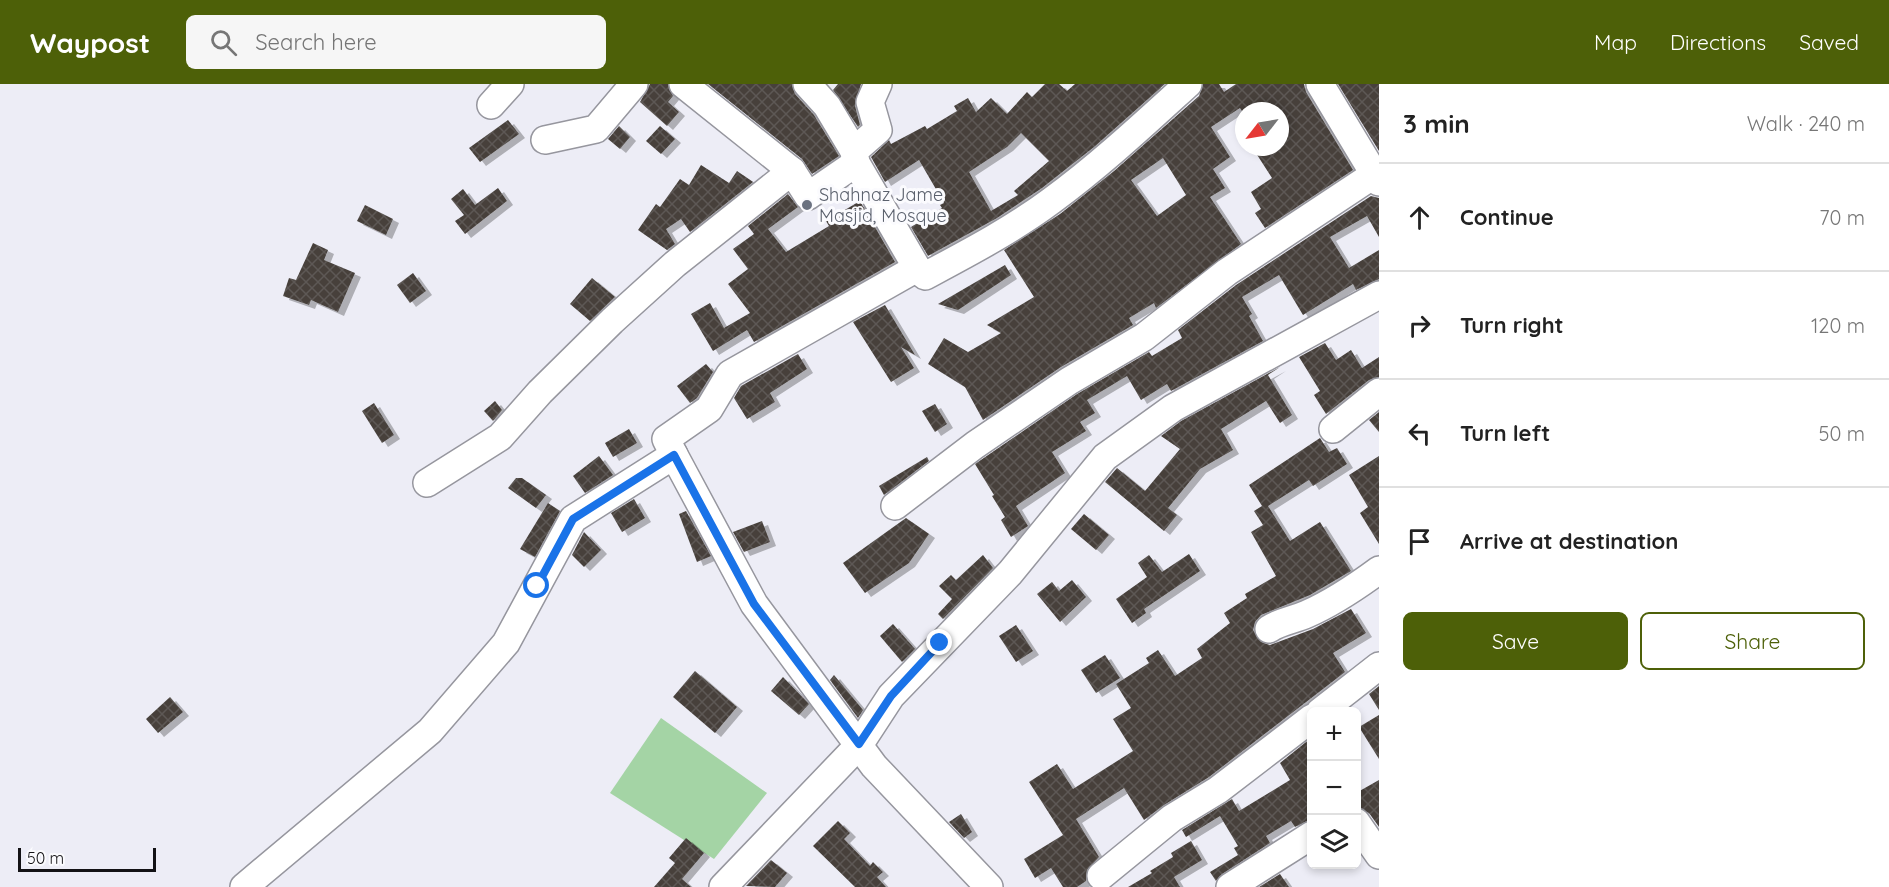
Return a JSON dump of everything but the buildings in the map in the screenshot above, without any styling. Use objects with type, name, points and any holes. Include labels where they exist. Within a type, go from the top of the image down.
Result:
[{"type":"street","points":[[490,105],[510,84]]},
{"type":"street","points":[[545,140],[596,129],[634,84]]},
{"type":"street","points":[[683,84],[792,171],[808,196],[855,157],[878,130],[870,102],[878,84]]},
{"type":"street","points":[[807,84],[827,106],[916,268],[925,276],[989,241],[1051,201],[1131,137],[1188,84]]},
{"type":"street","points":[[895,506],[984,438],[1069,381],[1144,337],[1227,272],[1377,178],[1320,84]]},
{"type":"street","points":[[427,483],[500,437],[540,392],[612,321],[675,264],[792,171]]},
{"type":"street","points":[[916,268],[730,374],[709,409],[666,439],[754,604],[874,766],[989,887]]},
{"type":"street","points":[[723,887],[859,744],[891,696],[1010,573],[1105,457],[1173,408],[1379,295]]},
{"type":"street","points":[[1333,429],[1379,392]]},
{"type":"street","points":[[244,887],[430,731],[506,643],[573,519],[674,455]]},
{"type":"street","points":[[1269,629],[1278,623],[1302,616],[1338,599],[1379,570]]},
{"type":"street","points":[[1325,707],[1379,666]]},
{"type":"street","points":[[1101,876],[1172,818],[1218,790],[1307,721]]},
{"type":"street","points":[[1361,829],[1379,855]]},
{"type":"street","points":[[1230,887],[1307,838]]},
{"type":"green space","points":[[661,718],[767,793],[714,859],[610,793]]},
{"type":"place","name":"Shahnaz Jame Masjid, Mosque","points":[[807,205]]},
{"type":"route","points":[[537,586],[573,519],[674,455],[754,604],[859,744],[891,696],[940,643]]}]
